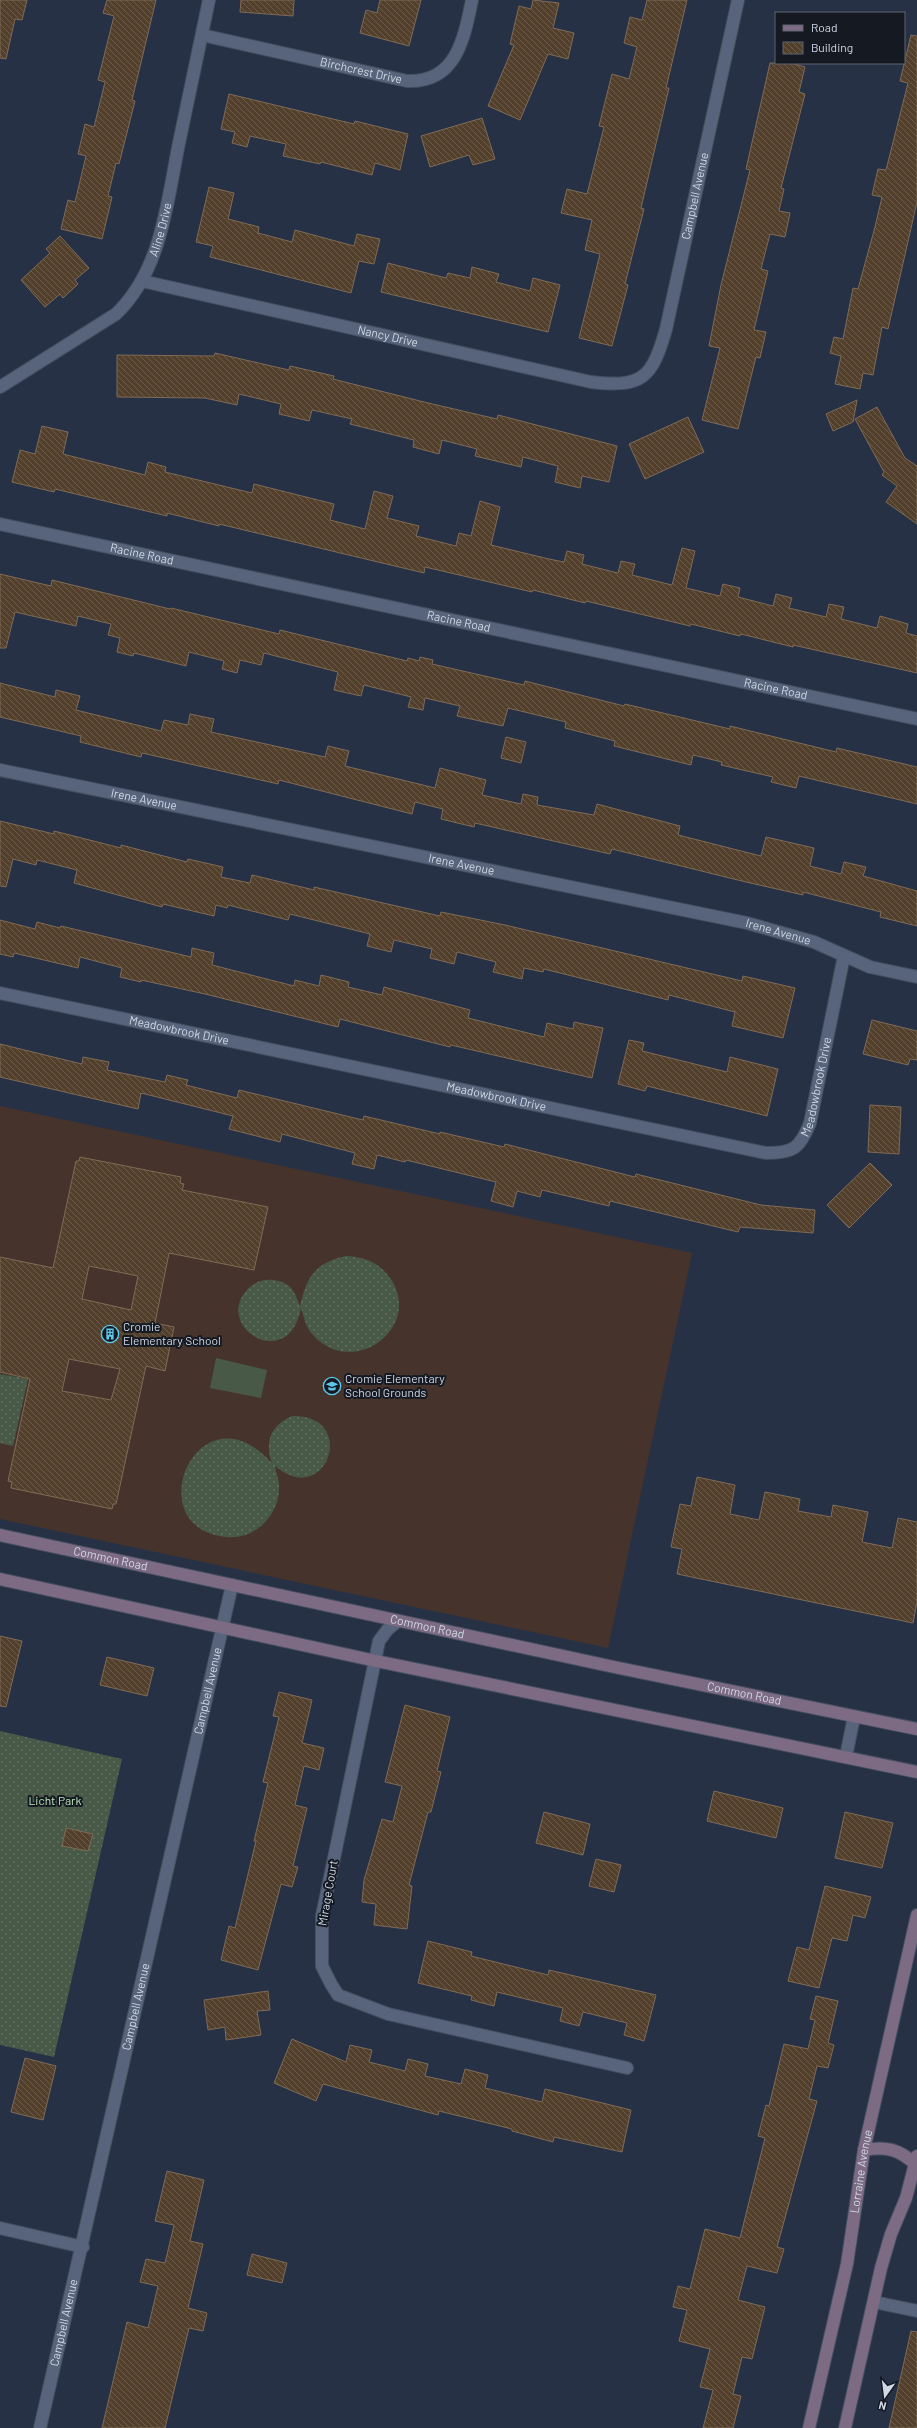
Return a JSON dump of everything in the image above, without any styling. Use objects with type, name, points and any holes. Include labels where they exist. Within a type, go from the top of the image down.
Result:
[{"type":"street","name":"Aline Drive","points":[[0,387],[116,314],[130,301],[142,281],[160,236],[209,0]]},
{"type":"street","name":"Birchcrest Drive","points":[[202,35],[407,81],[423,82],[446,69],[452,60],[467,26],[472,0]]},
{"type":"street","name":"Campbell Avenue","points":[[634,383],[649,371],[659,354],[666,329],[738,0]]},
{"type":"street","name":"Nancy Drive","points":[[142,281],[591,382],[616,385],[634,383]]},
{"type":"street","name":"Racine Road","points":[[0,524],[917,718]]},
{"type":"street","name":"Irene Avenue","points":[[0,770],[747,923],[814,942],[870,967],[917,977]]},
{"type":"street","name":"Meadowbrook Drive","points":[[0,994],[766,1153],[782,1153],[794,1150],[804,1138],[810,1122],[844,956]]},
{"type":"street","name":"Common Road","points":[[0,1535],[854,1717],[917,1728]]},
{"type":"street","points":[[0,1579],[223,1626],[376,1661],[846,1756],[917,1772]]},
{"type":"street","name":"Campbell Avenue","points":[[40,2428],[83,2247],[232,1585]]},
{"type":"street","name":"Mirage Court","points":[[398,1621],[388,1629],[379,1641],[322,1916],[322,1966],[331,1984],[338,1995],[388,2014],[627,2068]]},
{"type":"street","points":[[846,1756],[854,1717]]},
{"type":"street","name":"Lorraine Avenue","points":[[809,2428],[847,2264],[864,2150],[917,1915]]},
{"type":"street","points":[[845,2428],[886,2251],[906,2198],[916,2160],[896,2150],[876,2148],[864,2150]]},
{"type":"street","points":[[0,2228],[83,2247]]},
{"type":"street","points":[[874,2302],[917,2311]]},
{"type":"shaded area","name":"Cromie Elementary School Grounds","points":[[0,1106],[692,1253],[608,1648],[0,1519]]},
{"type":"green space","points":[[346,1256],[365,1259],[376,1264],[390,1278],[398,1296],[398,1313],[391,1329],[380,1341],[364,1349],[347,1352],[329,1347],[313,1335],[309,1329],[301,1308],[293,1328],[282,1339],[268,1341],[255,1337],[245,1328],[239,1315],[240,1301],[254,1284],[265,1280],[275,1280],[286,1284],[293,1291],[300,1306],[309,1279],[314,1272],[335,1259]]},
{"type":"green space","points":[[216,1358],[267,1370],[261,1398],[210,1388]]},
{"type":"green space","points":[[0,1374],[28,1379],[13,1446],[0,1443]]},
{"type":"green space","points":[[292,1416],[313,1419],[325,1429],[330,1443],[328,1457],[321,1469],[309,1476],[293,1476],[275,1466],[279,1484],[279,1495],[276,1505],[271,1515],[264,1523],[247,1534],[237,1537],[226,1537],[199,1528],[185,1510],[181,1488],[188,1466],[201,1448],[221,1439],[245,1443],[272,1463],[269,1448],[271,1435],[279,1424]]},
{"type":"green space","name":"Licht Park","points":[[0,1731],[122,1759],[54,2057],[0,2045]]},
{"type":"building","points":[[0,0],[27,0],[22,20],[15,19],[6,59],[0,58]]},
{"type":"building","points":[[107,0],[156,0],[132,100],[135,101],[119,164],[116,163],[108,196],[112,197],[102,239],[61,229],[68,200],[75,202],[86,156],[78,154],[85,124],[94,127],[105,82],[98,80],[114,16],[103,13]]},
{"type":"building","points":[[241,0],[294,0],[293,16],[240,12]]},
{"type":"building","points":[[380,0],[421,0],[409,46],[360,33],[366,10],[377,13]]},
{"type":"building","points":[[533,0],[559,3],[553,28],[574,33],[568,59],[548,54],[520,120],[488,106],[514,45],[510,44],[519,6],[531,9]]},
{"type":"building","points":[[647,0],[687,0],[666,88],[669,88],[641,208],[644,209],[625,284],[628,285],[612,346],[579,338],[600,254],[585,250],[592,220],[561,213],[567,189],[587,194],[604,127],[599,126],[612,74],[629,79],[637,47],[624,43],[630,17],[642,20]]},
{"type":"building","points":[[911,35],[917,36],[917,202],[888,329],[882,327],[873,375],[863,373],[860,389],[835,384],[841,356],[830,353],[834,337],[843,339],[853,288],[858,289],[875,227],[882,197],[872,195],[878,169],[886,170],[908,83],[900,81]]},
{"type":"building","points":[[770,63],[794,64],[805,67],[799,92],[805,94],[781,188],[784,189],[779,211],[790,213],[785,237],[770,234],[761,269],[768,271],[754,330],[766,332],[760,358],[756,357],[738,429],[702,420],[720,348],[709,346],[721,285],[750,170],[746,169]]},
{"type":"building","points":[[229,94],[354,124],[355,121],[408,134],[400,170],[375,163],[372,175],[321,162],[320,164],[283,156],[286,144],[250,136],[247,147],[232,143],[235,132],[221,129]]},
{"type":"building","points":[[482,118],[495,159],[473,165],[469,155],[430,167],[421,136]]},
{"type":"building","points":[[209,187],[234,193],[228,219],[259,227],[258,233],[292,242],[295,230],[354,246],[357,234],[380,239],[374,264],[359,261],[351,293],[210,257],[213,246],[196,242]]},
{"type":"building","points":[[60,236],[89,268],[75,280],[78,284],[63,298],[60,294],[45,307],[21,280],[50,253],[46,249]]},
{"type":"building","points":[[388,263],[446,278],[448,273],[470,278],[472,267],[499,274],[496,282],[530,291],[533,278],[560,285],[548,332],[381,292]]},
{"type":"building","points":[[215,353],[289,370],[290,366],[334,376],[333,379],[424,402],[497,419],[498,415],[617,446],[609,482],[582,476],[580,488],[555,482],[558,466],[523,457],[521,467],[475,456],[477,449],[442,440],[439,454],[413,447],[414,440],[350,424],[352,419],[312,410],[309,421],[279,414],[281,404],[239,394],[237,405],[205,398],[117,397],[117,355],[214,356]]},
{"type":"building","points":[[857,400],[853,422],[833,431],[826,414]]},
{"type":"building","points":[[877,407],[905,458],[917,466],[917,524],[886,502],[897,486],[882,475],[884,472],[855,419]]},
{"type":"building","points":[[688,417],[704,452],[645,479],[629,444]]},
{"type":"building","points":[[42,426],[68,432],[63,454],[145,475],[148,462],[166,467],[165,472],[252,493],[254,484],[334,504],[330,520],[365,529],[374,491],[393,496],[387,518],[419,526],[416,536],[456,546],[459,533],[471,536],[480,501],[500,507],[491,545],[549,559],[564,562],[567,551],[584,555],[582,564],[618,573],[621,561],[635,564],[632,575],[672,585],[682,548],[695,551],[686,588],[720,596],[723,584],[740,588],[738,597],[773,606],[776,594],[792,598],[789,608],[826,617],[829,604],[844,607],[841,619],[877,628],[880,616],[908,624],[906,633],[917,636],[917,673],[793,645],[793,647],[741,634],[740,636],[691,624],[690,626],[586,601],[585,603],[533,590],[532,592],[425,567],[424,573],[219,524],[219,526],[167,513],[167,516],[55,489],[54,492],[12,482],[20,450],[35,454]]},
{"type":"building","points":[[0,574],[51,586],[52,580],[279,634],[280,630],[407,661],[408,658],[419,661],[420,657],[433,660],[432,664],[524,685],[525,681],[624,706],[625,704],[730,729],[730,726],[836,752],[837,748],[917,767],[917,804],[799,776],[796,788],[771,782],[773,777],[721,765],[722,762],[693,755],[691,765],[614,746],[615,741],[565,728],[566,722],[508,708],[503,726],[457,716],[460,706],[425,698],[423,710],[408,707],[411,697],[364,685],[361,696],[334,690],[338,672],[264,653],[261,665],[240,660],[237,673],[222,669],[224,661],[189,652],[186,666],[134,653],[133,656],[117,652],[120,638],[108,635],[111,624],[78,616],[76,626],[15,612],[6,648],[0,648]]},
{"type":"building","points":[[0,683],[55,697],[56,690],[80,696],[76,710],[161,731],[164,720],[188,725],[190,714],[214,719],[211,732],[325,757],[328,746],[349,751],[345,766],[435,788],[440,768],[486,780],[482,795],[521,804],[523,794],[538,797],[537,805],[594,815],[597,804],[680,826],[678,835],[761,856],[766,837],[814,848],[810,866],[841,874],[844,862],[866,867],[863,876],[917,891],[917,926],[880,917],[881,912],[803,892],[803,895],[612,849],[610,854],[475,823],[474,827],[441,819],[443,809],[415,802],[412,814],[279,780],[278,784],[142,753],[141,757],[80,742],[81,736],[0,717]]},
{"type":"building","points":[[506,737],[526,742],[521,763],[501,758]]},
{"type":"building","points":[[0,821],[54,834],[54,831],[121,848],[121,845],[187,862],[188,859],[223,867],[221,877],[250,883],[252,875],[314,890],[314,887],[440,916],[441,912],[505,925],[742,981],[743,976],[795,988],[783,1038],[732,1026],[735,1012],[669,995],[668,1000],[544,969],[543,972],[524,968],[522,979],[493,972],[496,962],[457,952],[454,964],[430,958],[432,949],[394,940],[391,952],[367,946],[370,934],[290,914],[288,920],[228,905],[227,908],[216,905],[214,916],[163,904],[162,907],[74,883],[77,870],[37,860],[36,865],[13,859],[6,887],[0,886]]},
{"type":"building","points":[[0,920],[35,929],[37,922],[60,928],[61,926],[191,957],[192,948],[214,953],[212,965],[294,986],[295,980],[319,986],[321,975],[349,982],[348,987],[382,995],[384,987],[470,1010],[468,1018],[544,1037],[547,1023],[573,1029],[574,1022],[603,1028],[592,1078],[451,1045],[450,1047],[340,1019],[338,1027],[205,994],[141,980],[141,982],[120,977],[122,968],[80,957],[78,968],[14,953],[13,957],[0,954]]},
{"type":"building","points":[[872,1020],[917,1031],[917,1060],[910,1059],[908,1065],[863,1054]]},
{"type":"building","points":[[629,1040],[644,1043],[642,1051],[727,1072],[730,1057],[778,1069],[767,1116],[647,1086],[645,1091],[618,1084]]},
{"type":"building","points":[[0,1044],[82,1064],[83,1057],[109,1062],[107,1070],[165,1082],[167,1075],[188,1080],[186,1085],[237,1098],[239,1090],[363,1120],[364,1116],[504,1147],[505,1144],[635,1177],[636,1174],[761,1205],[815,1210],[813,1233],[740,1227],[738,1232],[610,1201],[609,1206],[542,1190],[540,1197],[517,1191],[513,1207],[491,1201],[496,1182],[406,1160],[405,1162],[377,1155],[374,1169],[352,1164],[355,1153],[282,1134],[280,1142],[229,1129],[233,1116],[141,1093],[138,1109],[0,1077]]},
{"type":"building","points":[[870,1105],[901,1107],[899,1154],[868,1152]]},
{"type":"building","name":"Cromie Elementary School","points":[[80,1157],[181,1177],[180,1183],[184,1184],[182,1190],[268,1207],[254,1270],[169,1253],[155,1323],[174,1327],[165,1371],[146,1366],[116,1504],[113,1504],[112,1509],[11,1488],[12,1482],[8,1481],[30,1379],[0,1372],[0,1257],[53,1268],[76,1161],[79,1161]],"holes":[[[89,1266],[138,1276],[131,1310],[82,1299]],[[69,1359],[120,1369],[111,1400],[62,1391]]]},
{"type":"building","points":[[870,1163],[892,1185],[849,1228],[827,1205]]},
{"type":"building","points":[[697,1477],[735,1485],[730,1514],[759,1520],[765,1492],[800,1499],[798,1511],[831,1517],[833,1505],[868,1512],[862,1542],[892,1548],[898,1518],[917,1522],[917,1602],[913,1623],[677,1574],[682,1549],[671,1547],[680,1504],[691,1506]]},
{"type":"building","points":[[0,1636],[22,1641],[6,1707],[0,1706]]},
{"type":"building","points":[[107,1657],[154,1668],[147,1696],[100,1685]]},
{"type":"building","points":[[279,1692],[312,1700],[302,1743],[324,1748],[319,1770],[304,1766],[295,1805],[307,1808],[293,1866],[298,1867],[292,1887],[281,1884],[258,1970],[221,1960],[229,1926],[235,1928],[256,1841],[254,1841],[268,1783],[263,1782],[279,1717],[273,1716]]},
{"type":"building","points":[[405,1705],[450,1717],[437,1771],[441,1772],[431,1812],[428,1812],[409,1885],[412,1886],[407,1929],[374,1925],[376,1904],[362,1902],[364,1880],[382,1819],[393,1822],[402,1786],[385,1782]]},
{"type":"building","points":[[714,1791],[783,1808],[776,1838],[707,1821]]},
{"type":"building","points":[[544,1812],[590,1824],[583,1855],[536,1843]]},
{"type":"building","points":[[845,1812],[893,1823],[882,1868],[835,1858]]},
{"type":"building","points":[[66,1828],[93,1834],[88,1851],[62,1846]]},
{"type":"building","points":[[596,1859],[621,1865],[614,1892],[589,1886]]},
{"type":"building","points":[[825,1886],[871,1897],[865,1918],[853,1915],[847,1941],[832,1938],[819,1988],[788,1981],[797,1947],[809,1950]]},
{"type":"building","points":[[428,1941],[472,1952],[471,1956],[548,1975],[549,1970],[656,1995],[644,2041],[624,2035],[627,2023],[583,2012],[579,2026],[560,2021],[563,2008],[497,1992],[494,2006],[471,2000],[472,1996],[418,1983]]},
{"type":"building","points":[[268,1991],[270,2010],[257,2011],[261,2035],[226,2040],[225,2027],[208,2030],[204,2000]]},
{"type":"building","points":[[816,1996],[838,2001],[828,2043],[834,2045],[828,2068],[817,2066],[809,2099],[817,2101],[777,2247],[784,2249],[777,2273],[747,2266],[738,2300],[765,2307],[752,2359],[742,2357],[733,2394],[741,2396],[733,2428],[703,2428],[713,2390],[700,2387],[710,2349],[679,2341],[687,2310],[673,2307],[678,2286],[690,2289],[705,2229],[740,2238],[765,2138],[758,2136],[766,2105],[769,2106],[784,2044],[808,2049],[815,2020],[810,2019]]},
{"type":"building","points":[[292,2039],[346,2062],[350,2045],[372,2050],[369,2062],[405,2071],[408,2059],[428,2064],[425,2076],[461,2084],[465,2069],[488,2075],[485,2088],[542,2102],[545,2089],[631,2110],[622,2152],[554,2137],[553,2142],[512,2131],[512,2129],[439,2111],[438,2115],[323,2084],[316,2101],[274,2083]]},
{"type":"building","points":[[25,2058],[56,2066],[43,2120],[11,2112]]},
{"type":"building","points":[[167,2171],[204,2180],[190,2241],[203,2244],[188,2308],[207,2313],[203,2331],[189,2328],[165,2428],[102,2428],[127,2322],[148,2328],[158,2286],[140,2282],[146,2259],[165,2263],[174,2225],[155,2221]]},
{"type":"building","points":[[252,2254],[287,2263],[282,2283],[247,2275]]},
{"type":"building","points":[[911,2331],[917,2332],[917,2428],[889,2428]]},
{"type":"place","name":"Cromie Elementary School","points":[[110,1334]]},
{"type":"place","name":"Cromie Elementary School Grounds","points":[[332,1386]]}]
